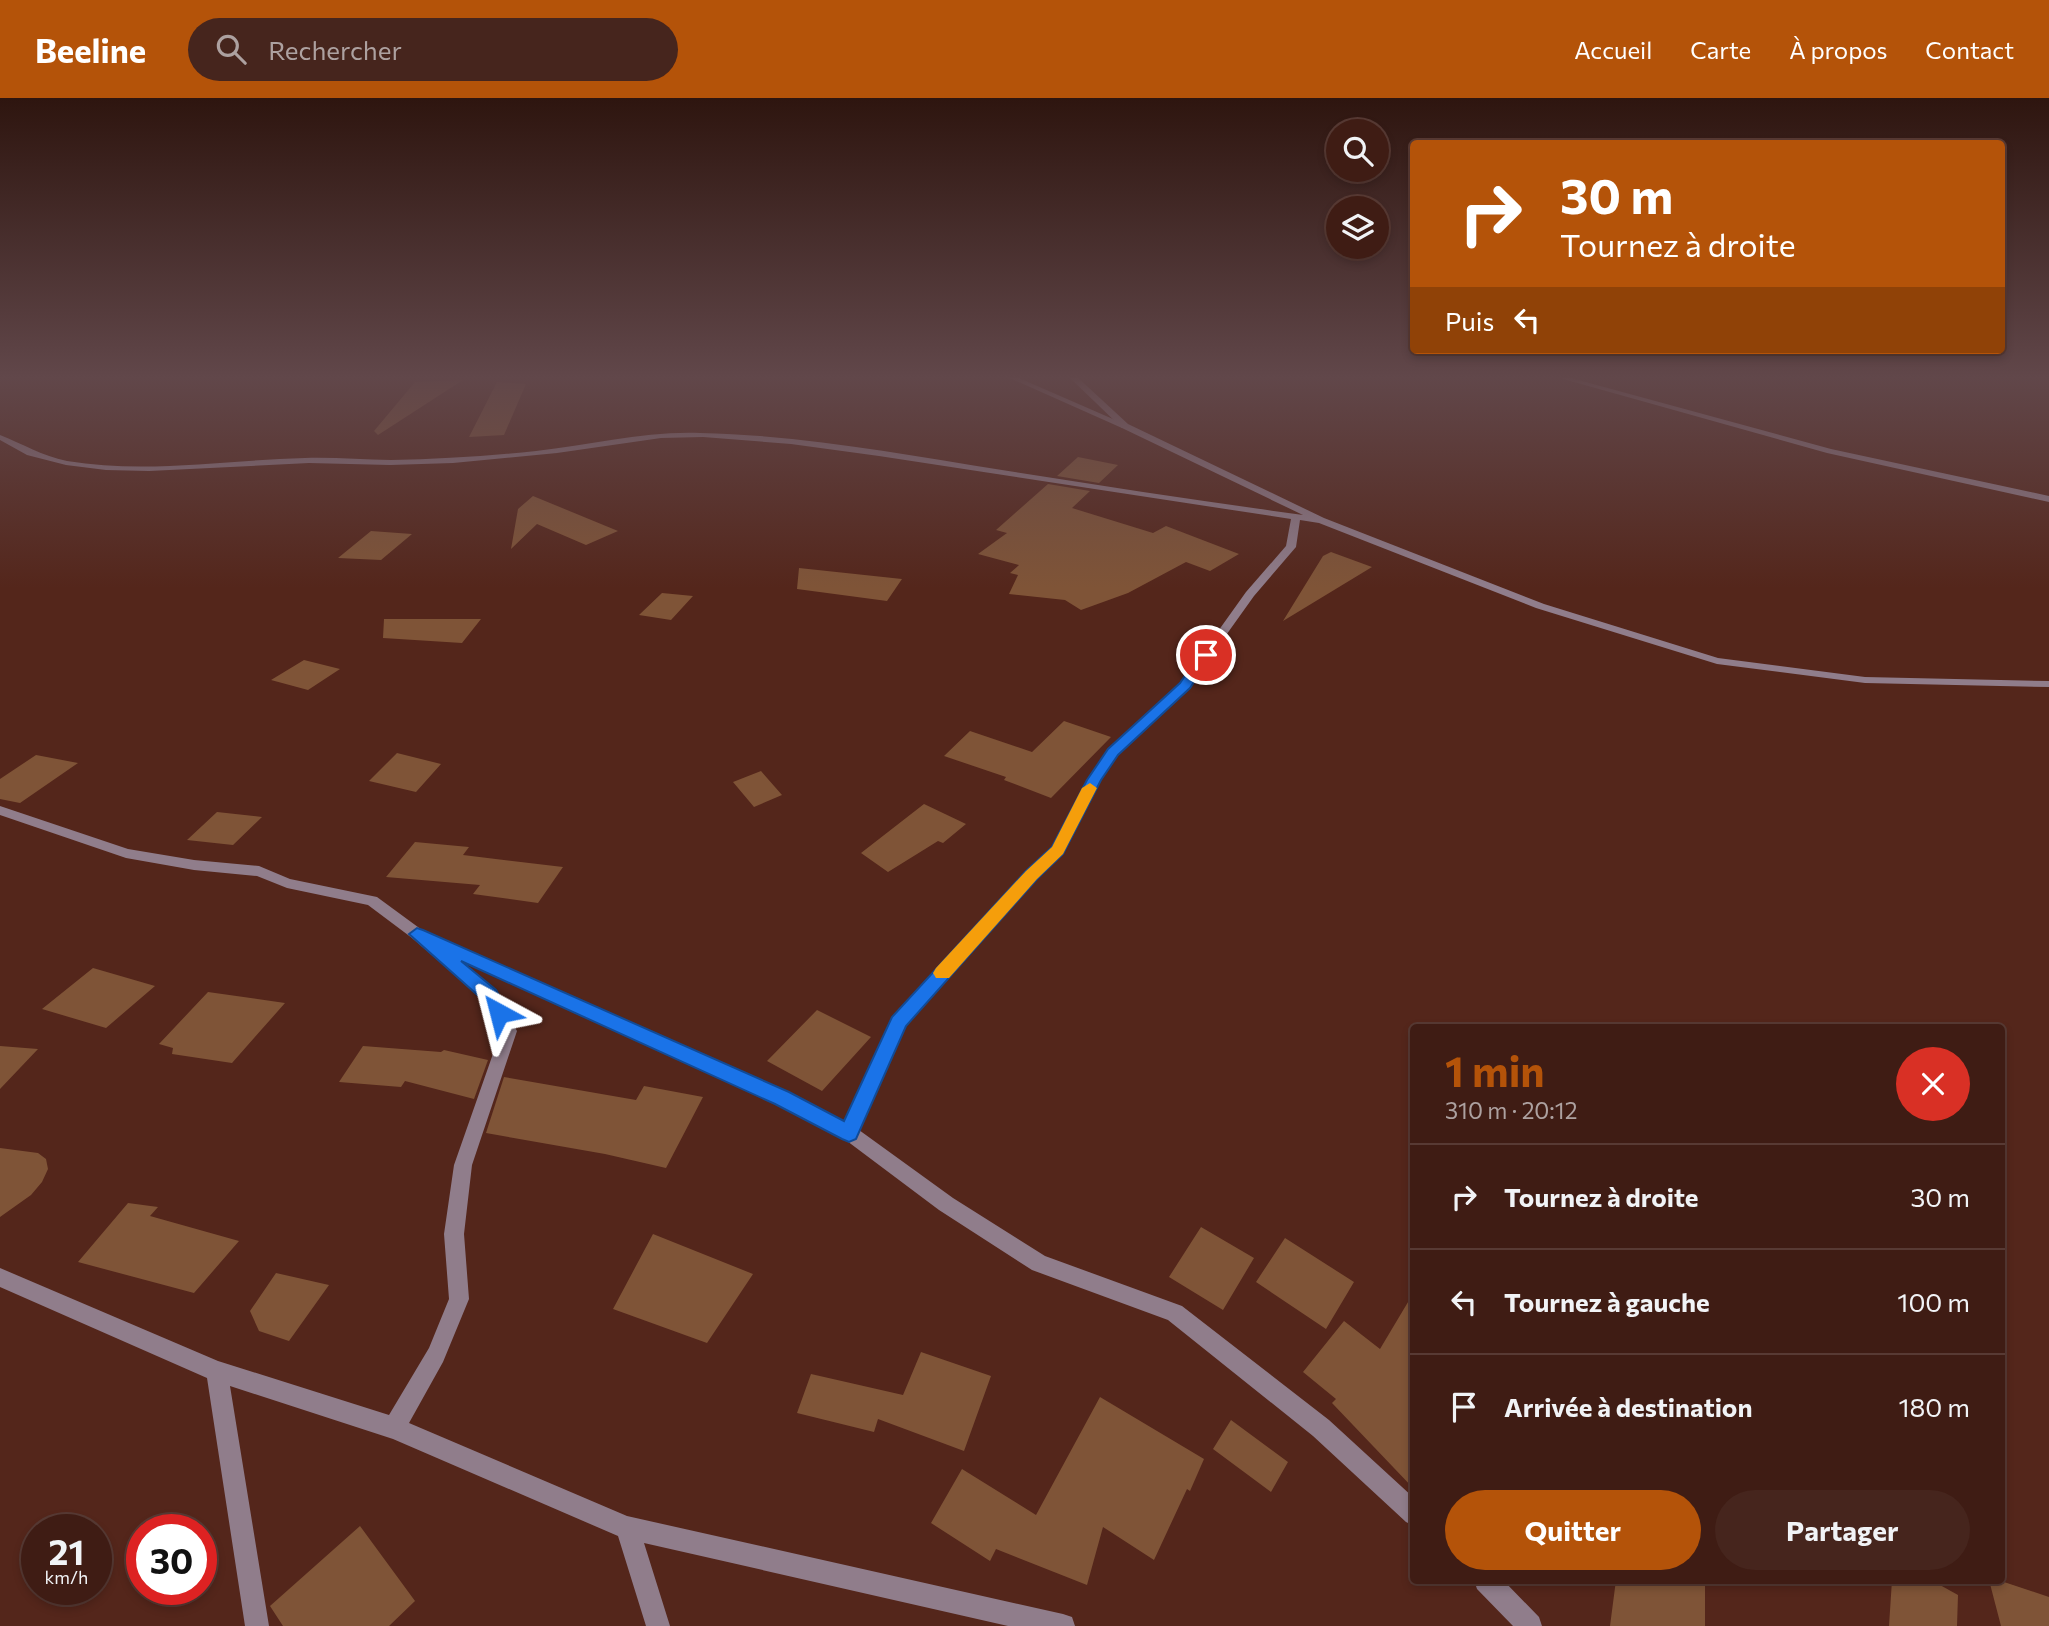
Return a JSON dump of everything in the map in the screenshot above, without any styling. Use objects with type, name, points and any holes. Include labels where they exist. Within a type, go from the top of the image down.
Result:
[{"type":"street","points":[[11,446],[47,460],[101,466],[203,467],[308,460],[406,462],[481,458],[585,446]]},
{"type":"street","points":[[824,446],[864,450],[1321,520]]},
{"type":"street","points":[[1167,446],[1321,520],[1540,606],[1717,661],[1866,680],[2049,684]]},
{"type":"street","points":[[1817,446],[2049,499]]},
{"type":"street","points":[[849,1133],[898,1022],[1031,875],[1058,850],[1094,780],[1113,752],[1185,685],[1250,594],[1291,547],[1297,517]]},
{"type":"street","points":[[0,810],[126,853],[194,865],[259,871],[287,883],[372,901],[417,934],[489,995],[509,1031],[463,1166],[454,1234],[459,1299],[436,1355],[394,1427]]},
{"type":"street","points":[[417,934],[782,1098],[849,1133],[946,1205],[1039,1263],[1175,1313],[1321,1428],[1410,1510]]},
{"type":"street","points":[[0,1278],[217,1371],[394,1427],[627,1528],[1063,1626]]},
{"type":"street","points":[[217,1371],[257,1626]]},
{"type":"street","points":[[627,1528],[658,1626]]},
{"type":"street","points":[[1490,1584],[1530,1626]]},
{"type":"building","points":[[1078,457],[1118,465],[1099,483],[1057,476]]},
{"type":"building","points":[[1048,484],[1090,491],[1072,508],[1153,533],[1166,526],[1239,554],[1210,571],[1186,562],[1128,593],[1081,610],[1065,600],[1009,594],[1018,575],[1010,573],[1019,565],[978,554],[1007,533],[996,530]]},
{"type":"building","points":[[533,496],[618,531],[586,545],[537,524],[511,549],[518,509]]},
{"type":"building","points":[[371,531],[412,534],[381,560],[338,558]]},
{"type":"building","points":[[1331,552],[1372,567],[1283,621],[1323,556]]},
{"type":"building","points":[[799,568],[902,579],[887,601],[797,589]]},
{"type":"building","points":[[662,593],[693,596],[671,620],[639,615]]},
{"type":"building","points":[[384,619],[481,619],[462,643],[383,638]]},
{"type":"building","points":[[304,660],[340,669],[308,690],[271,680]]},
{"type":"building","points":[[1064,721],[1111,737],[1051,798],[1004,780],[1006,777],[944,756],[970,731],[1032,752]]},
{"type":"building","points":[[397,753],[441,764],[416,792],[369,781]]},
{"type":"building","points":[[36,755],[78,763],[20,803],[0,799],[0,779]]},
{"type":"building","points":[[761,771],[782,795],[754,807],[733,782]]},
{"type":"building","points":[[924,804],[966,824],[943,843],[938,841],[888,872],[861,853]]},
{"type":"building","points":[[217,812],[262,817],[233,845],[187,840]]},
{"type":"building","points":[[415,842],[469,847],[463,855],[563,867],[538,903],[473,894],[480,885],[386,877]]},
{"type":"building","points":[[93,968],[155,986],[106,1028],[42,1009]]},
{"type":"building","points":[[208,992],[285,1003],[232,1063],[172,1054],[173,1048],[159,1044]]},
{"type":"building","points":[[817,1010],[871,1037],[822,1091],[767,1061]]},
{"type":"building","points":[[0,1046],[38,1049],[0,1089]]},
{"type":"building","points":[[363,1046],[441,1052],[444,1050],[488,1060],[474,1099],[405,1081],[401,1087],[339,1082]]},
{"type":"building","points":[[504,1077],[636,1100],[644,1086],[703,1097],[666,1168],[486,1133]]},
{"type":"building","points":[[0,1148],[38,1153],[46,1159],[48,1169],[31,1195],[0,1217]]},
{"type":"building","points":[[128,1203],[158,1207],[150,1216],[239,1241],[194,1293],[78,1262]]},
{"type":"building","points":[[1201,1227],[1254,1258],[1223,1310],[1169,1277]]},
{"type":"building","points":[[653,1234],[753,1274],[707,1343],[613,1309]]},
{"type":"building","points":[[1285,1238],[1354,1282],[1326,1329],[1256,1282]]},
{"type":"building","points":[[276,1273],[329,1285],[289,1341],[259,1331],[250,1311]]},
{"type":"building","points":[[1410,1299],[1410,1485],[1332,1403],[1336,1399],[1303,1372],[1344,1321],[1380,1349]]},
{"type":"building","points":[[921,1352],[991,1376],[964,1451],[878,1419],[874,1432],[797,1413],[811,1374],[903,1395]]},
{"type":"building","points":[[1100,1397],[1204,1459],[1154,1560],[1103,1527],[1087,1585],[996,1549],[990,1561],[931,1523],[962,1469],[1036,1515]]},
{"type":"building","points":[[1231,1420],[1288,1462],[1271,1492],[1213,1449]]},
{"type":"building","points":[[360,1526],[415,1601],[389,1626],[283,1626],[270,1606]]},
{"type":"building","points":[[2005,1582],[2049,1597],[2049,1626],[2001,1626],[1990,1584]]},
{"type":"building","points":[[1615,1584],[1705,1584],[1705,1626],[1610,1626]]},
{"type":"building","points":[[1892,1584],[1938,1584],[1958,1595],[1957,1626],[1889,1626]]},
{"type":"slow traffic","points":[[942,973],[1007,905],[1031,875],[1058,850],[1090,788]]},
{"type":"route","points":[[499,1013],[489,995],[417,934],[782,1098],[849,1133],[866,1100],[898,1022],[1007,905],[1031,875],[1058,850],[1094,780],[1113,752],[1185,685],[1206,655]]}]
